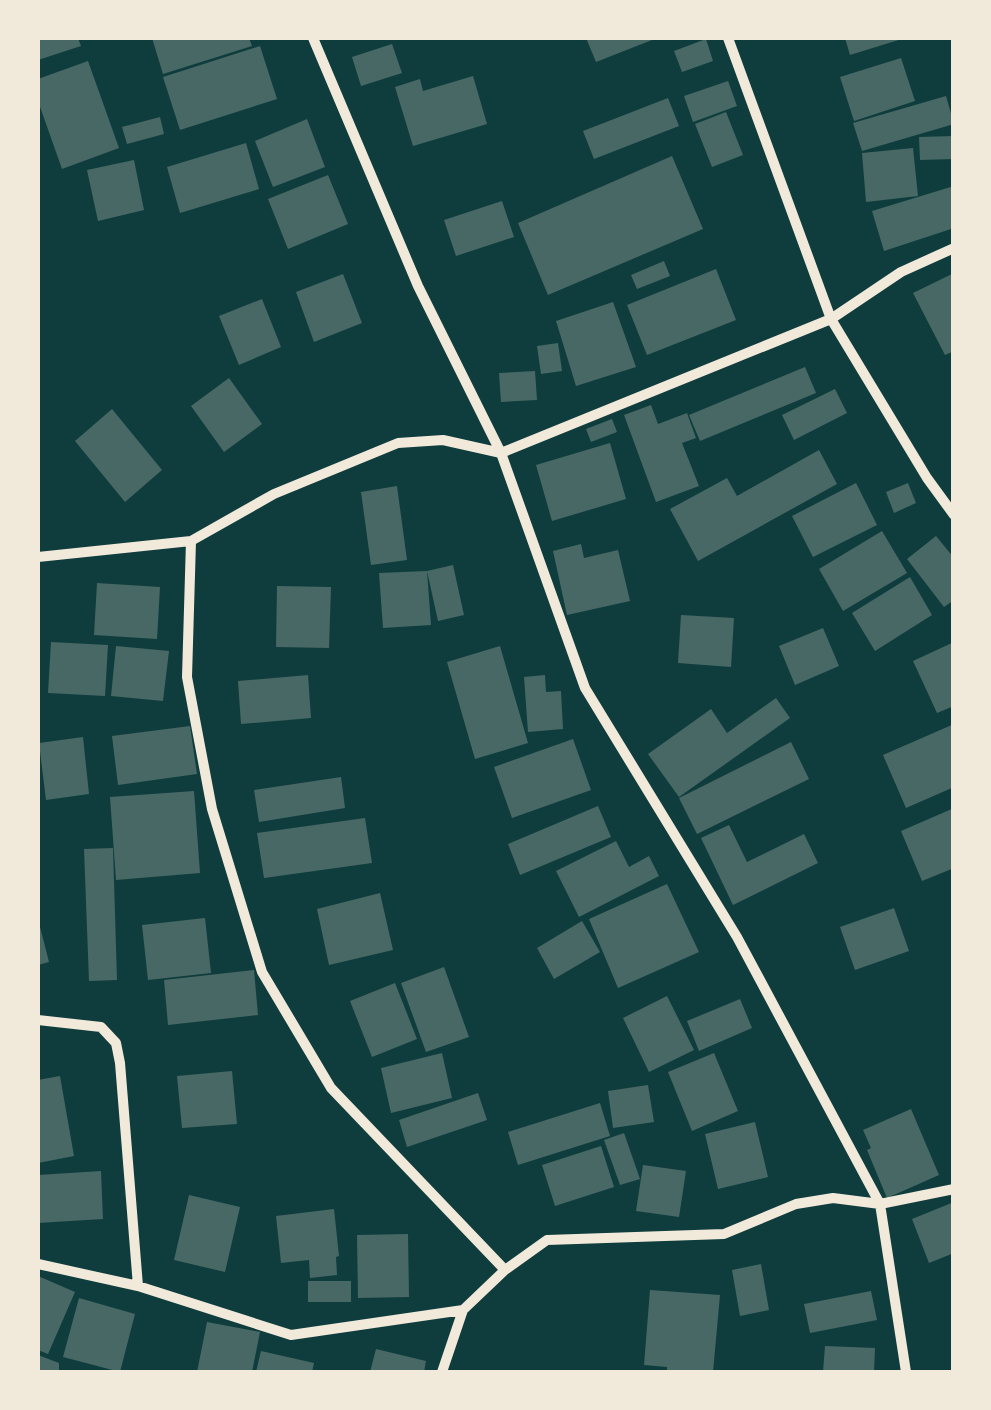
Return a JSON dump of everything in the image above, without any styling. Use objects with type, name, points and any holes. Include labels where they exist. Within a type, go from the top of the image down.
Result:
[{"type":"street","points":[[313,38],[418,286],[501,453],[585,688],[738,936],[880,1204],[906,1372]]},
{"type":"street","points":[[728,38],[832,320],[927,478],[954,514]]},
{"type":"street","points":[[38,557],[192,540],[274,494],[398,444],[444,440],[501,453],[832,320],[900,272],[954,248]]},
{"type":"street","points":[[192,540],[187,678],[212,810],[262,972],[331,1088],[505,1270]]},
{"type":"street","points":[[38,1020],[101,1027],[116,1043],[138,1286]]},
{"type":"street","points":[[442,1372],[463,1310],[505,1270],[547,1240],[724,1234],[796,1204],[832,1198],[880,1204],[954,1189]]},
{"type":"street","points":[[38,1264],[138,1286],[292,1336],[463,1310]]},
{"type":"building","points":[[38,38],[78,38],[81,46],[38,60]]},
{"type":"building","points":[[152,38],[249,38],[252,46],[163,74]]},
{"type":"building","points":[[586,38],[657,38],[596,62]]},
{"type":"building","points":[[845,38],[905,38],[850,55]]},
{"type":"building","points":[[706,39],[713,61],[682,72],[674,51]]},
{"type":"building","points":[[392,44],[402,73],[361,86],[352,57]]},
{"type":"building","points":[[260,46],[277,99],[180,130],[163,77]]},
{"type":"building","points":[[901,58],[915,101],[854,121],[840,77]]},
{"type":"building","points":[[88,61],[119,148],[62,169],[38,101],[38,79]]},
{"type":"building","points":[[473,76],[487,124],[413,146],[395,87],[420,79],[423,91]]},
{"type":"building","points":[[728,81],[737,106],[693,122],[684,96]]},
{"type":"building","points":[[946,96],[954,124],[862,151],[853,123]]},
{"type":"building","points":[[668,98],[679,126],[594,159],[583,131]]},
{"type":"building","points":[[726,112],[743,155],[712,167],[695,124]]},
{"type":"building","points":[[160,117],[164,134],[127,144],[122,127]]},
{"type":"building","points":[[307,119],[325,167],[273,187],[255,141]]},
{"type":"building","points":[[954,136],[954,159],[920,160],[919,137]]},
{"type":"building","points":[[246,143],[259,189],[180,213],[167,167]]},
{"type":"building","points":[[913,148],[918,196],[866,202],[862,153]]},
{"type":"building","points":[[672,156],[703,229],[548,295],[518,223]]},
{"type":"building","points":[[134,160],[144,210],[98,221],[87,170]]},
{"type":"building","points":[[328,175],[348,224],[288,249],[268,199]]},
{"type":"building","points":[[954,186],[954,228],[884,251],[872,211]]},
{"type":"building","points":[[502,201],[514,237],[456,256],[444,220]]},
{"type":"building","points":[[664,261],[670,276],[637,289],[631,275]]},
{"type":"building","points":[[716,269],[736,320],[647,355],[627,305]]},
{"type":"building","points":[[954,273],[954,351],[945,355],[913,293]]},
{"type":"building","points":[[343,274],[362,323],[314,342],[296,292]]},
{"type":"building","points":[[262,299],[281,347],[239,365],[219,316]]},
{"type":"building","points":[[613,302],[636,367],[576,386],[556,321]]},
{"type":"building","points":[[558,343],[562,371],[541,374],[537,346]]},
{"type":"building","points":[[805,367],[816,393],[700,441],[689,415]]},
{"type":"building","points":[[535,371],[537,400],[501,402],[499,373]]},
{"type":"building","points":[[229,378],[262,424],[224,452],[191,406]]},
{"type":"building","points":[[835,389],[847,413],[794,440],[782,415]]},
{"type":"building","points":[[651,405],[658,424],[687,413],[696,438],[682,443],[699,486],[656,502],[624,415]]},
{"type":"building","points":[[112,409],[162,470],[125,502],[75,441]]},
{"type":"building","points":[[612,419],[617,432],[591,442],[586,429]]},
{"type":"building","points":[[610,443],[626,499],[552,521],[536,465]]},
{"type":"building","points":[[819,450],[837,484],[698,561],[670,509],[727,478],[737,496]]},
{"type":"building","points":[[856,483],[877,525],[813,557],[792,516]]},
{"type":"building","points":[[908,483],[916,503],[894,513],[886,492]]},
{"type":"building","points":[[397,486],[407,560],[371,565],[361,492]]},
{"type":"building","points":[[882,531],[907,573],[843,611],[819,569]]},
{"type":"building","points":[[936,536],[954,558],[954,600],[944,607],[907,559]]},
{"type":"building","points":[[581,544],[584,558],[618,550],[630,601],[567,615],[553,551]]},
{"type":"building","points":[[453,565],[464,615],[438,621],[427,571]]},
{"type":"building","points":[[427,571],[431,625],[383,628],[379,573]]},
{"type":"building","points":[[910,577],[932,615],[875,651],[852,613]]},
{"type":"building","points":[[97,583],[160,587],[157,639],[94,635]]},
{"type":"building","points":[[277,586],[331,587],[329,648],[276,647]]},
{"type":"building","points":[[681,615],[734,618],[731,667],[678,663]]},
{"type":"building","points":[[823,628],[839,666],[795,685],[779,646]]},
{"type":"building","points":[[51,642],[108,645],[105,696],[48,693]]},
{"type":"building","points":[[954,642],[954,706],[937,713],[913,661]]},
{"type":"building","points":[[116,646],[169,651],[163,701],[111,696]]},
{"type":"building","points":[[500,646],[528,743],[475,759],[447,662]]},
{"type":"building","points":[[308,675],[311,718],[241,724],[238,681]]},
{"type":"building","points":[[545,675],[546,692],[561,691],[563,729],[528,732],[524,677]]},
{"type":"building","points":[[776,698],[790,718],[679,797],[648,754],[711,709],[727,733]]},
{"type":"building","points":[[954,724],[954,787],[906,808],[883,755]]},
{"type":"building","points":[[190,726],[197,774],[118,785],[112,736]]},
{"type":"building","points":[[83,737],[89,794],[46,800],[39,743]]},
{"type":"building","points":[[573,739],[591,790],[512,818],[494,767]]},
{"type":"building","points":[[791,742],[809,779],[697,834],[679,798]]},
{"type":"building","points":[[341,777],[345,808],[259,822],[254,790]]},
{"type":"building","points":[[194,791],[200,873],[116,880],[110,797]]},
{"type":"building","points":[[598,806],[611,837],[520,875],[508,844]]},
{"type":"building","points":[[954,808],[954,868],[922,881],[901,831]]},
{"type":"building","points":[[365,818],[372,863],[264,878],[257,833]]},
{"type":"building","points":[[729,825],[747,862],[804,834],[818,863],[733,905],[701,838]]},
{"type":"building","points":[[616,841],[629,867],[649,856],[659,876],[579,917],[556,871]]},
{"type":"building","points":[[113,848],[117,980],[89,981],[84,849]]},
{"type":"building","points":[[667,884],[699,952],[618,988],[589,919]]},
{"type":"building","points":[[380,893],[393,950],[329,965],[317,909]]},
{"type":"building","points":[[894,908],[909,951],[855,970],[840,927]]},
{"type":"building","points":[[205,918],[211,973],[148,980],[142,925]]},
{"type":"building","points":[[38,919],[49,962],[38,965]]},
{"type":"building","points":[[582,921],[600,952],[554,979],[537,948]]},
{"type":"building","points":[[444,967],[469,1037],[426,1052],[401,983]]},
{"type":"building","points":[[254,970],[258,1015],[168,1025],[164,980]]},
{"type":"building","points":[[395,983],[417,1039],[372,1057],[350,1001]]},
{"type":"building","points":[[667,996],[694,1050],[649,1072],[623,1018]]},
{"type":"building","points":[[740,999],[752,1028],[699,1051],[687,1021]]},
{"type":"building","points":[[442,1053],[452,1098],[391,1113],[381,1068]]},
{"type":"building","points":[[714,1053],[738,1111],[692,1131],[668,1072]]},
{"type":"building","points":[[232,1071],[237,1124],[182,1128],[177,1076]]},
{"type":"building","points":[[60,1076],[74,1156],[38,1163],[38,1080]]},
{"type":"building","points":[[648,1085],[654,1122],[613,1128],[608,1091]]},
{"type":"building","points":[[478,1093],[487,1120],[407,1147],[399,1120]]},
{"type":"building","points":[[600,1103],[610,1136],[518,1165],[508,1132]]},
{"type":"building","points":[[911,1109],[939,1175],[887,1198],[863,1130]]},
{"type":"building","points":[[755,1122],[768,1177],[718,1189],[705,1134]]},
{"type":"building","points":[[624,1133],[640,1179],[620,1185],[604,1140]]},
{"type":"building","points":[[601,1146],[614,1187],[555,1206],[542,1165]]},
{"type":"building","points":[[643,1165],[686,1171],[679,1217],[636,1211]]},
{"type":"building","points":[[101,1171],[103,1219],[38,1223],[38,1175]]},
{"type":"building","points":[[189,1195],[240,1207],[225,1272],[174,1260]]},
{"type":"building","points":[[954,1202],[954,1253],[929,1263],[912,1219]]},
{"type":"building","points":[[334,1209],[337,1275],[310,1278],[309,1260],[281,1263],[276,1216]]},
{"type":"building","points":[[408,1234],[409,1297],[358,1298],[357,1235]]},
{"type":"building","points":[[761,1264],[769,1310],[740,1316],[732,1270]]},
{"type":"building","points":[[38,1276],[75,1292],[48,1354],[38,1350]]},
{"type":"building","points":[[308,1281],[351,1281],[351,1302],[308,1302]]},
{"type":"building","points":[[650,1290],[720,1295],[713,1372],[667,1372],[667,1367],[644,1365]]},
{"type":"building","points":[[871,1291],[877,1320],[810,1333],[804,1304]]},
{"type":"building","points":[[79,1298],[135,1314],[120,1372],[63,1357]]},
{"type":"building","points":[[207,1322],[260,1332],[252,1372],[197,1372]]},
{"type":"building","points":[[825,1346],[875,1348],[874,1372],[823,1372]]},
{"type":"building","points":[[376,1349],[426,1361],[424,1372],[370,1372]]},
{"type":"building","points":[[261,1351],[314,1363],[312,1372],[256,1372]]},
{"type":"building","points":[[38,1355],[59,1363],[59,1372],[38,1372]]}]
